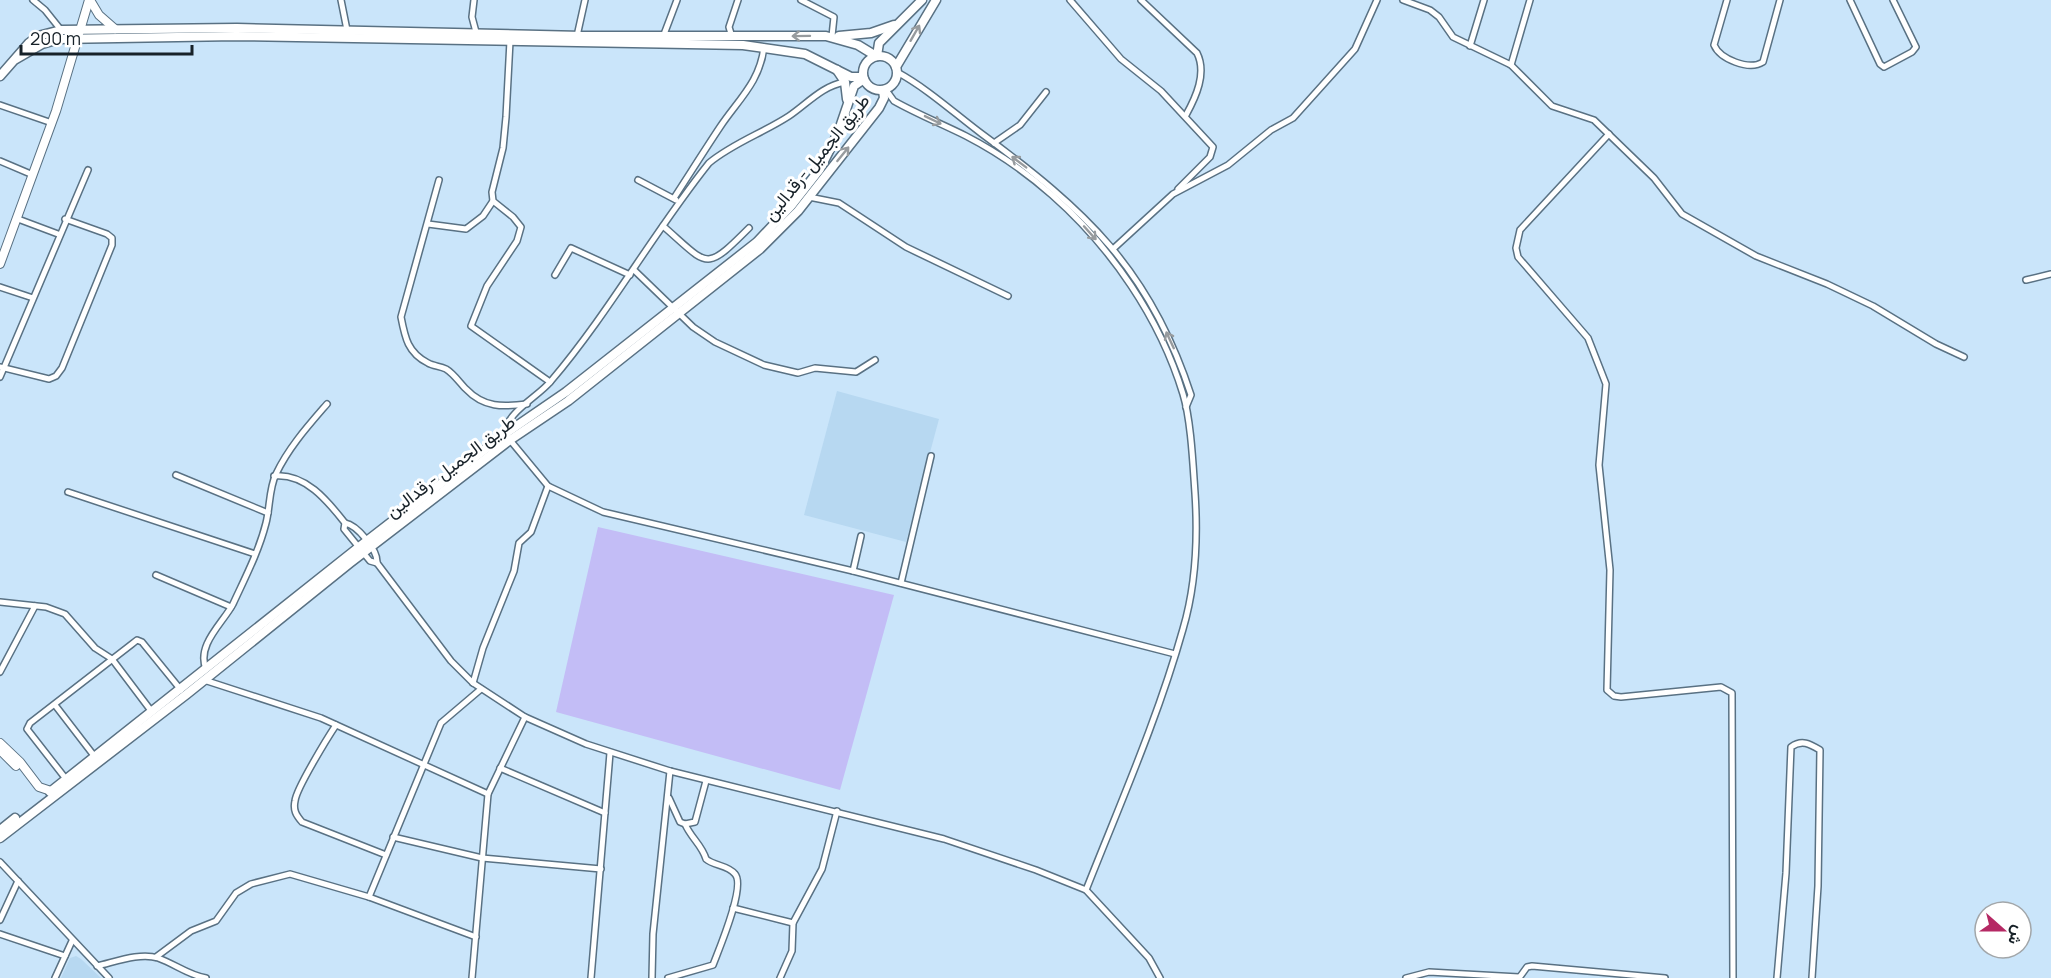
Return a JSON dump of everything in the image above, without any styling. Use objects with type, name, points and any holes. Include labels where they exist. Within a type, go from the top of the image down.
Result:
[{"type":"main road","points":[[877,56],[877,46],[922,0]]},
{"type":"main road","points":[[0,76],[38,36],[61,30],[347,30],[577,36],[732,37],[764,47],[805,54],[852,77],[863,78],[871,88],[884,89],[894,82],[897,70],[936,0]]},
{"type":"main road","points":[[13,61],[50,40],[236,36],[510,41],[743,41],[862,34],[897,24]]},
{"type":"main road","points":[[829,36],[858,45],[877,56],[890,59],[897,70]]},
{"type":"main road","points":[[863,78],[865,64],[877,56]]},
{"type":"main road","points":[[832,66],[845,82],[848,95],[846,109]]},
{"type":"main road","name":"طريق الجميل -رقدالين","points":[[0,838],[66,779],[507,437],[568,401],[757,242],[791,206],[820,169],[854,87],[863,78]]},
{"type":"main road","name":"طريق الجميل -رقدالين","points":[[677,310],[760,249],[809,197],[882,105],[884,89]]},
{"type":"main road","name":"طريق الجميل -رقدالين","points":[[0,830],[44,800],[204,680],[365,547]]},
{"type":"street","points":[[33,0],[45,10],[61,30]]},
{"type":"street","points":[[90,0],[99,15],[115,29]]},
{"type":"street","points":[[0,264],[52,123],[90,0]]},
{"type":"street","points":[[341,0],[347,30]]},
{"type":"street","points":[[474,0],[472,16],[476,32]]},
{"type":"street","points":[[577,36],[585,0]]},
{"type":"street","points":[[663,37],[677,0]]},
{"type":"street","points":[[732,37],[729,27],[738,0]]},
{"type":"street","points":[[801,0],[834,17],[829,36]]},
{"type":"street","points":[[1070,0],[1121,58],[1186,115],[1214,150],[1210,157],[1173,194],[1113,249]]},
{"type":"street","points":[[1141,0],[1197,53],[1200,60],[1202,68],[1198,85],[1186,115]]},
{"type":"street","points":[[1173,194],[1228,165],[1271,130],[1293,118],[1354,49],[1377,0]]},
{"type":"street","points":[[1403,0],[1430,10],[1439,17],[1454,37],[1511,65],[1546,102],[1588,117],[1654,178],[1682,214],[1756,256],[1827,284],[1873,306],[1936,344],[1964,357]]},
{"type":"street","points":[[1470,46],[1484,0]]},
{"type":"street","points":[[1511,65],[1530,0]]},
{"type":"street","points":[[1727,0],[1714,45],[1722,56],[1749,66],[1757,66],[1763,62],[1780,0]]},
{"type":"street","points":[[1850,0],[1880,64],[1884,67],[1916,47],[1893,0]]},
{"type":"street","points":[[428,224],[466,229],[483,216],[493,201],[492,192],[503,148],[507,117],[510,41]]},
{"type":"street","points":[[764,47],[762,63],[754,81],[720,128],[663,226],[632,272],[550,382],[509,420],[507,437],[548,486],[603,512],[902,583],[1174,654]]},
{"type":"street","points":[[897,70],[1053,191],[1113,249],[1139,284],[1170,340],[1191,395],[1185,408]]},
{"type":"street","points":[[677,200],[718,155],[790,115],[826,88],[845,82]]},
{"type":"street","points":[[884,89],[894,101],[975,141],[1053,191],[1091,232],[1132,289],[1163,343],[1184,396],[1194,476],[1196,549],[1189,605],[1145,742],[1086,890]]},
{"type":"street","points":[[994,143],[1020,125],[1046,92]]},
{"type":"street","points":[[0,105],[52,123]]},
{"type":"street","points":[[1609,134],[1520,230],[1516,248],[1518,257],[1588,338],[1606,384],[1599,465],[1610,570],[1607,690],[1614,696],[1621,697],[1722,687],[1732,693],[1733,978]]},
{"type":"street","points":[[0,161],[33,175]]},
{"type":"street","points":[[0,377],[58,234],[88,170]]},
{"type":"street","points":[[439,180],[401,317],[405,337],[412,353],[430,364],[446,369],[472,395],[485,403],[503,407],[527,404]]},
{"type":"street","points":[[638,180],[677,200]]},
{"type":"street","points":[[809,197],[839,203],[906,247],[1008,296]]},
{"type":"street","points":[[493,201],[513,216],[521,227],[517,241],[487,286],[471,326],[550,382]]},
{"type":"street","points":[[18,219],[58,234]]},
{"type":"street","points":[[2,368],[49,379],[56,376],[62,368],[112,245],[112,238],[107,234],[65,219]]},
{"type":"street","points":[[663,226],[698,256],[708,260],[716,259],[724,253],[749,228]]},
{"type":"street","points":[[555,275],[571,248],[632,272],[677,310],[693,327],[715,342],[764,365],[788,372],[807,372],[815,368],[856,372],[875,360]]},
{"type":"street","points":[[2025,280],[2051,274]]},
{"type":"street","points":[[0,287],[33,298]]},
{"type":"street","points":[[207,670],[204,657],[208,641],[231,607],[255,554],[268,513],[274,476],[294,441],[327,404]]},
{"type":"street","points":[[902,583],[931,456]]},
{"type":"street","points":[[176,475],[268,513]]},
{"type":"street","points":[[274,476],[297,478],[330,504],[345,523],[351,524],[365,547],[438,646],[473,683],[525,717],[610,753],[706,781],[837,811],[994,854],[1086,890],[1149,958],[1160,978]]},
{"type":"street","points":[[473,683],[483,648],[514,571],[519,543],[531,532],[548,486]]},
{"type":"street","points":[[68,492],[255,554]]},
{"type":"street","points":[[853,571],[861,536]]},
{"type":"street","points":[[365,547],[377,556],[377,563]]},
{"type":"street","points":[[156,574],[231,607]]},
{"type":"street","points":[[0,602],[46,607],[65,614],[80,627],[95,648],[112,658],[152,712]]},
{"type":"street","points":[[0,672],[34,606]]},
{"type":"street","points":[[66,779],[35,743],[27,729],[30,723],[112,658],[137,640],[142,642],[181,690]]},
{"type":"street","points":[[204,680],[336,724],[488,794]]},
{"type":"street","points":[[369,897],[441,723],[481,689]]},
{"type":"street","points":[[55,705],[95,757]]},
{"type":"street","points":[[472,978],[488,794],[525,717]]},
{"type":"street","points":[[336,724],[294,799],[295,814],[302,822],[386,855]]},
{"type":"street","points":[[0,743],[20,762],[39,788],[51,791]]},
{"type":"street","points":[[1777,978],[1786,873],[1791,747],[1796,743],[1809,743],[1820,750],[1818,886],[1812,978]]},
{"type":"street","points":[[0,750],[44,800]]},
{"type":"street","points":[[591,978],[610,753]]},
{"type":"street","points":[[500,768],[605,813]]},
{"type":"street","points":[[652,978],[654,934],[670,771]]},
{"type":"street","points":[[668,796],[680,822],[685,824],[695,822],[706,781]]},
{"type":"street","points":[[780,978],[792,951],[793,923],[822,869],[837,811]]},
{"type":"street","points":[[668,978],[681,972],[712,967],[733,908],[737,876],[733,871],[710,863],[700,846],[691,838],[685,824]]},
{"type":"street","points":[[393,837],[482,858],[600,868]]},
{"type":"street","points":[[0,862],[109,978]]},
{"type":"street","points":[[97,966],[124,960],[156,957],[191,932],[216,921],[236,893],[276,876],[290,874],[369,897],[476,937]]},
{"type":"street","points":[[0,920],[18,881]]},
{"type":"street","points":[[733,908],[793,923]]},
{"type":"street","points":[[0,934],[65,956]]},
{"type":"street","points":[[55,978],[72,941]]},
{"type":"street","points":[[156,957],[187,972],[206,978]]},
{"type":"street","points":[[1406,978],[1429,972],[1519,978],[1527,967],[1532,966],[1609,975],[1665,978]]},
{"type":"shaded area","points":[[837,391],[939,419],[906,542],[804,515]]},
{"type":"shaded area","points":[[598,527],[894,595],[840,790],[556,712]]},
{"type":"shaded area","points":[[76,956],[101,978],[61,978],[70,958]]}]
